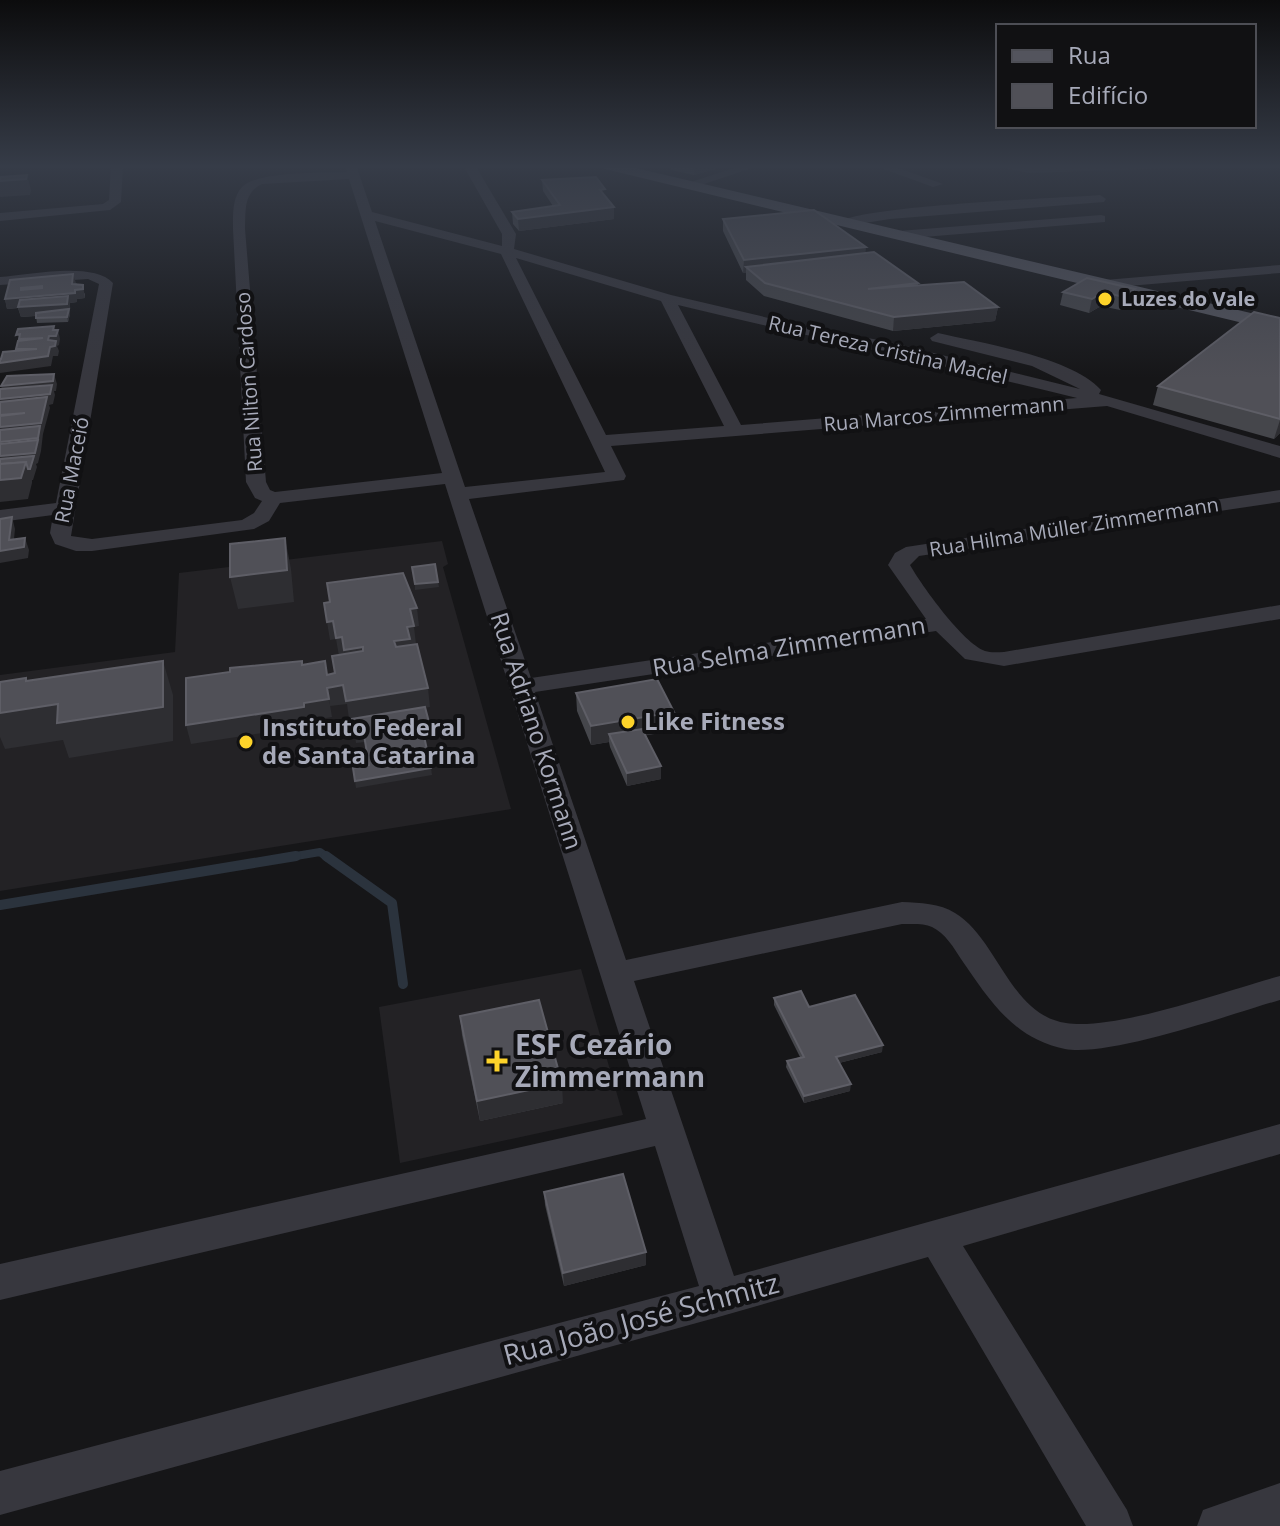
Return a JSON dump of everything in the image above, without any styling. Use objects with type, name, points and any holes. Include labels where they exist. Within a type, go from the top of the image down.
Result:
[{"type":"main road","points":[[904,236],[1280,326]]},
{"type":"street","name":"Rua Nilton Cardoso","points":[[239,236],[256,482],[262,494],[273,498],[617,476],[602,441]]},
{"type":"street","name":"Rua Adriano Kormann","points":[[374,236],[722,1298]]},
{"type":"street","name":"Rua Tereza Cristina Maciel","points":[[449,236],[667,298],[820,335],[885,346],[1108,401]]},
{"type":"street","points":[[509,236],[506,251],[602,441]]},
{"type":"street","points":[[1105,284],[1280,269]]},
{"type":"street","name":"Rua Maceió","points":[[0,281],[88,275],[106,283],[61,537],[70,544],[84,546],[247,525],[262,517],[273,498]]},
{"type":"street","points":[[667,298],[735,430]]},
{"type":"street","points":[[938,338],[1038,362],[1068,373],[1108,401]]},
{"type":"street","name":"Rua Marcos Zimmermann","points":[[602,441],[1108,401],[1280,452]]},
{"type":"street","name":"Rua Hilma Müller Zimmermann","points":[[943,623],[909,583],[899,565],[902,557],[913,551],[1280,496]]},
{"type":"street","points":[[0,516],[64,508]]},
{"type":"street","name":"Rua Selma Zimmermann","points":[[521,687],[943,623],[972,653],[987,659],[1004,659],[1280,612]]},
{"type":"street","points":[[614,974],[902,913],[924,914],[944,920],[961,935],[1011,1006],[1035,1026],[1068,1037],[1102,1034],[1280,988]]},
{"type":"street","points":[[0,1282],[666,1129]]},
{"type":"street","name":"Rua João José Schmitz","points":[[0,1493],[722,1298],[1280,1139]]},
{"type":"street","points":[[937,1238],[1111,1526]]},
{"type":"street","points":[[1219,1526],[1280,1505]]},
{"type":"shaded area","name":"Instituto Federal de Santa Catarina","points":[[442,541],[448,564],[443,567],[511,809],[0,891],[0,675],[175,652],[179,573]]},
{"type":"shaded area","name":"ESF Cezário Zimmermann","points":[[581,969],[623,1115],[400,1163],[379,1007]]},
{"type":"building","points":[[732,236],[851,236],[866,247],[744,260]]},
{"type":"building","points":[[874,252],[918,283],[868,289],[964,282],[998,307],[894,317],[765,283],[746,267]]},
{"type":"building","points":[[73,274],[72,284],[83,285],[83,289],[75,290],[75,293],[5,299],[10,280]],"holes":[[[42,286],[42,288],[21,290]]]},
{"type":"building","points":[[1087,278],[1135,289],[1123,297],[1104,292],[1092,299],[1063,292]]},
{"type":"building","points":[[68,296],[67,304],[18,307],[20,300]]},
{"type":"building","points":[[69,309],[67,317],[36,318],[36,313]]},
{"type":"building","points":[[1254,312],[1280,318],[1280,419],[1158,386]]},
{"type":"building","points":[[54,326],[53,330],[58,330],[56,336],[49,336],[48,340],[56,341],[55,346],[50,347],[48,356],[0,363],[3,352],[37,349],[16,349],[18,341],[43,338],[19,339],[20,334],[16,335],[18,329]]},
{"type":"building","points":[[54,374],[53,381],[1,386],[7,376]]},
{"type":"building","points":[[52,385],[50,394],[0,399],[0,389]]},
{"type":"building","points":[[47,397],[41,423],[0,427],[0,416],[25,413],[0,415],[0,402]]},
{"type":"building","points":[[40,426],[38,438],[0,442],[0,430]]},
{"type":"building","points":[[38,440],[35,453],[0,456],[0,444]]},
{"type":"building","points":[[34,456],[30,469],[26,462],[0,464],[0,459]]},
{"type":"building","points":[[26,462],[21,478],[0,480],[0,464]]},
{"type":"building","points":[[12,517],[9,540],[25,538],[24,547],[0,551],[0,519]]},
{"type":"building","points":[[285,538],[287,570],[230,577],[230,544]]},
{"type":"building","points":[[435,564],[438,582],[415,584],[412,567]]},
{"type":"building","points":[[403,573],[417,608],[410,609],[414,626],[407,627],[410,639],[394,641],[396,647],[417,644],[428,688],[346,701],[343,685],[327,688],[329,699],[304,703],[304,707],[186,725],[186,678],[230,672],[230,668],[302,661],[302,665],[325,661],[327,675],[335,673],[332,656],[363,651],[363,647],[344,650],[342,637],[336,638],[333,621],[327,622],[324,603],[330,602],[327,583]]},
{"type":"building","points":[[163,661],[163,707],[57,723],[58,704],[0,713],[0,682]]},
{"type":"building","points":[[657,679],[674,712],[591,726],[576,693]]},
{"type":"building","points":[[425,707],[430,726],[422,727],[431,768],[355,781],[353,768],[369,765],[364,735],[355,737],[351,719]]},
{"type":"building","points":[[642,729],[661,766],[627,773],[609,734]]},
{"type":"building","points":[[801,991],[809,1007],[855,995],[883,1045],[836,1057],[851,1084],[804,1096],[787,1061],[804,1057],[774,998]]},
{"type":"building","points":[[539,1000],[562,1083],[477,1101],[460,1016]]},
{"type":"building","points":[[623,1174],[646,1252],[563,1273],[544,1192]]},
{"type":"waterway","points":[[296,856],[320,852],[328,858]]},
{"type":"waterway","points":[[0,905],[296,856]]},
{"type":"waterway","points":[[284,858],[296,856]]},
{"type":"waterway","points":[[326,856],[392,903],[403,984]]},
{"type":"place","name":"Luzes do Vale","points":[[1105,299]]},
{"type":"place","name":"Like Fitness","points":[[628,722]]},
{"type":"place","name":"Instituto Federal de Santa Catarina","points":[[246,742]]},
{"type":"place","name":"ESF Cezário Zimmermann","points":[[497,1061]]}]
